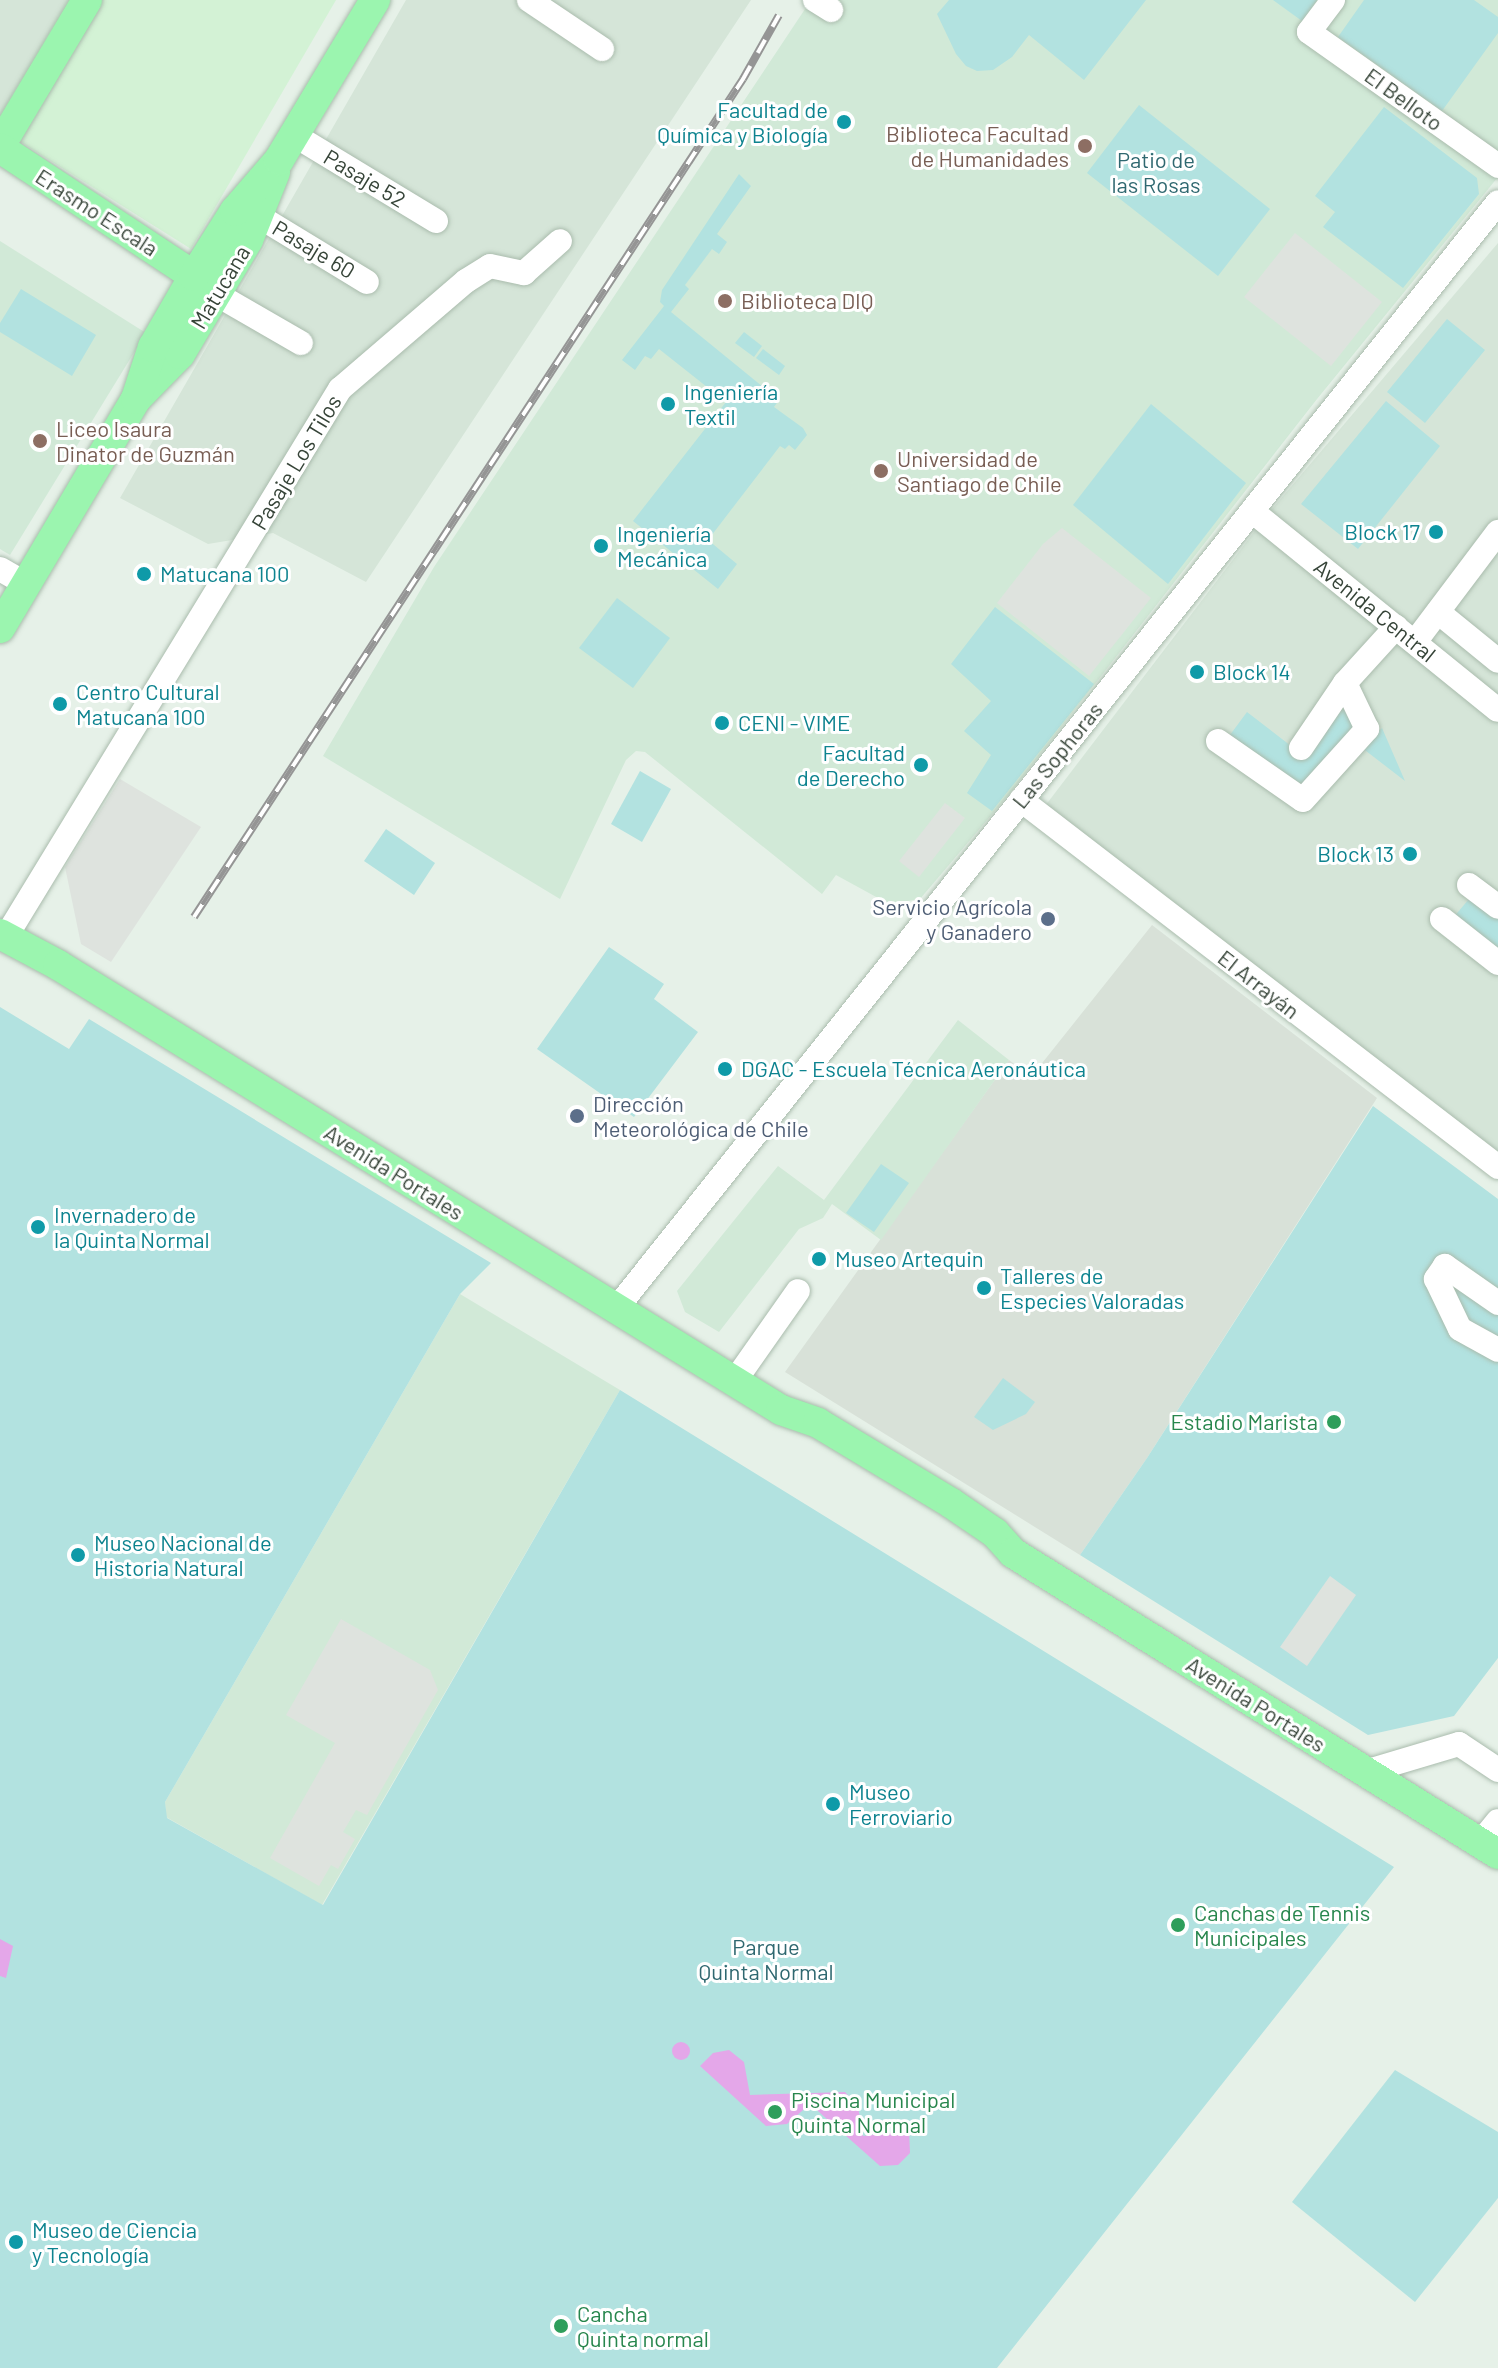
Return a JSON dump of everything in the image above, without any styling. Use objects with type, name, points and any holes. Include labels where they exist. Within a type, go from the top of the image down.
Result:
[{"type":"main road","points":[[0,147],[87,0]]},
{"type":"main road","name":"Matucana","points":[[0,628],[136,399],[170,367],[205,294],[235,211],[286,148],[375,0]]},
{"type":"main road","name":"Erasmo Escala","points":[[0,147],[205,294]]},
{"type":"main road","name":"Matucana","points":[[205,294],[260,217],[286,148]]},
{"type":"main road","name":"Avenida Portales","points":[[2,932],[734,1382],[781,1410],[818,1423],[937,1495],[995,1533],[1013,1553],[1365,1772],[1492,1840]]},
{"type":"street","points":[[529,0],[602,49]]},
{"type":"street","name":"El Belloto","points":[[1333,0],[1309,32],[1498,166]]},
{"type":"street","name":"Pasaje 52","points":[[286,148],[436,221]]},
{"type":"street","name":"Las Sophoras","points":[[616,1309],[1498,202]]},
{"type":"street","name":"Pasaje 60","points":[[260,217],[367,282]]},
{"type":"street","name":"Pasaje Los Tilos","points":[[2,932],[340,389],[466,281],[490,266],[524,273],[560,241]]},
{"type":"street","points":[[205,294],[301,343]]},
{"type":"street","name":"Avenida Central","points":[[1252,511],[1498,710]]},
{"type":"street","points":[[1301,748],[1345,683],[1438,612],[1498,532]]},
{"type":"street","points":[[0,569],[26,584]]},
{"type":"street","points":[[1438,612],[1498,661]]},
{"type":"street","points":[[1218,741],[1303,800],[1367,729],[1345,683]]},
{"type":"street","name":"El Arrayán","points":[[1021,800],[1498,1167]]},
{"type":"street","points":[[1469,885],[1498,907]]},
{"type":"street","points":[[1442,919],[1498,963]]},
{"type":"street","points":[[1498,1303],[1445,1266],[1436,1279],[1460,1329],[1498,1350]]},
{"type":"street","points":[[734,1382],[798,1291]]},
{"type":"street","points":[[1365,1772],[1459,1744],[1498,1770]]},
{"type":"shaded area","points":[[0,0],[70,0],[0,115]]},
{"type":"shaded area","points":[[68,0],[336,0],[191,249],[0,129],[0,115]]},
{"type":"shaded area","points":[[406,0],[751,0],[366,582],[273,533],[208,544],[120,498]]},
{"type":"shaded area","name":"Universidad de Santiago de Chile","points":[[811,0],[1498,0],[1498,177],[1317,399],[1010,793],[920,899],[889,904],[836,875],[822,894],[645,752],[636,751],[626,760],[560,899],[323,756],[434,567]]},
{"type":"shaded area","points":[[1295,233],[1382,302],[1331,366],[1244,297]]},
{"type":"shaded area","name":"Liceo Isaura Dinator de Guzmán","points":[[0,241],[146,333],[10,555],[0,549]]},
{"type":"shaded area","points":[[1498,243],[1498,1158],[1042,810],[1267,515]]},
{"type":"shaded area","points":[[1062,528],[1151,598],[1089,676],[997,603],[1043,544]]},
{"type":"shaded area","points":[[120,779],[201,827],[111,962],[81,944],[65,867]]},
{"type":"shaded area","points":[[945,803],[965,818],[919,877],[899,861]]},
{"type":"shaded area","points":[[1152,925],[1377,1098],[1147,1458],[1080,1555],[785,1372],[1009,1060],[1031,1077]]},
{"type":"shaded area","points":[[958,1020],[1009,1060],[881,1240],[832,1204],[823,1218],[799,1229],[719,1332],[685,1312],[677,1291],[778,1166],[824,1200]]},
{"type":"shaded area","points":[[460,1294],[620,1390],[322,1905],[166,1817],[165,1802]]},
{"type":"shaded area","points":[[1330,1576],[1356,1595],[1307,1666],[1280,1647]]},
{"type":"shaded area","points":[[341,1619],[430,1670],[438,1690],[367,1815],[356,1810],[343,1832],[355,1839],[338,1869],[331,1865],[319,1886],[270,1858],[335,1743],[286,1715]]},
{"type":"shaded area","points":[[0,1939],[13,1946],[6,1978],[0,1976]]},
{"type":"shaded area","points":[[681,2042],[690,2051],[681,2060],[672,2051]]},
{"type":"shaded area","name":"Piscina Municipal Quinta Normal","points":[[729,2050],[744,2062],[750,2095],[845,2092],[858,2106],[863,2136],[909,2130],[910,2153],[898,2165],[880,2166],[810,2104],[787,2124],[766,2126],[700,2066],[713,2053]]},
{"type":"green space","points":[[949,0],[1146,0],[1084,80],[1029,35],[1012,57],[993,70],[977,71],[966,66],[956,54],[937,14]]},
{"type":"green space","points":[[1273,0],[1317,0],[1302,21]]},
{"type":"green space","points":[[1364,0],[1474,0],[1498,17],[1498,33],[1442,111],[1338,37]]},
{"type":"green space","name":"Patio de las Rosas","points":[[1139,105],[1270,209],[1218,276],[1087,173]]},
{"type":"green space","points":[[1384,107],[1477,178],[1479,194],[1403,288],[1323,227],[1335,212],[1315,196]]},
{"type":"green space","points":[[739,174],[751,186],[717,234],[727,242],[719,254],[712,249],[685,285],[689,289],[671,312],[779,400],[774,407],[803,428],[807,435],[795,450],[789,445],[785,449],[780,446],[708,540],[737,564],[718,589],[633,521],[726,402],[659,349],[651,359],[645,356],[635,370],[622,360],[664,306],[660,302],[662,290]]},
{"type":"green space","points":[[21,289],[96,335],[72,376],[0,332],[0,323]]},
{"type":"green space","points":[[1447,319],[1485,350],[1425,423],[1387,392]]},
{"type":"green space","points":[[744,332],[762,346],[754,357],[735,343]]},
{"type":"green space","points":[[763,349],[785,366],[779,375],[756,358]]},
{"type":"green space","points":[[1386,401],[1440,446],[1358,549],[1301,504]]},
{"type":"green space","points":[[1151,404],[1246,483],[1168,584],[1073,505]]},
{"type":"green space","points":[[617,598],[670,638],[633,688],[579,648]]},
{"type":"green space","points":[[995,607],[1094,684],[992,811],[967,793],[991,755],[964,731],[991,701],[951,664]]},
{"type":"green space","points":[[1346,701],[1374,735],[1382,728],[1405,781],[1357,744],[1311,804],[1227,739],[1247,712],[1304,756]]},
{"type":"green space","points":[[640,771],[671,789],[642,842],[611,824]]},
{"type":"green space","points":[[386,829],[435,863],[414,895],[364,861]]},
{"type":"green space","points":[[1475,892],[1498,910],[1498,956],[1452,919]]},
{"type":"green space","points":[[609,947],[664,984],[654,999],[698,1032],[634,1117],[537,1049]]},
{"type":"green space","name":"Parque Quinta Normal","points":[[0,1007],[69,1049],[89,1019],[491,1263],[460,1294],[165,1802],[167,1818],[323,1905],[620,1390],[1394,1867],[997,2368],[0,2368]]},
{"type":"green space","name":"Estadio Marista","points":[[1373,1106],[1498,1199],[1498,1658],[1454,1716],[1368,1735],[1080,1555],[1147,1458]]},
{"type":"green space","points":[[881,1164],[909,1183],[874,1232],[846,1213]]},
{"type":"green space","points":[[1003,1378],[1035,1402],[1026,1414],[993,1430],[974,1417]]},
{"type":"green space","points":[[1395,2070],[1498,2132],[1498,2198],[1415,2302],[1292,2202]]},
{"type":"railway","points":[[194,917],[743,79],[779,15]]},
{"type":"place","name":"Facultad de Química y Biología","points":[[844,122]]},
{"type":"place","name":"Biblioteca Facultad de Humanidades","points":[[1085,146]]},
{"type":"place","name":"Biblioteca DIQ","points":[[725,301]]},
{"type":"place","name":"Ingeniería Textil","points":[[668,404]]},
{"type":"place","name":"Liceo Isaura Dinator de Guzmán","points":[[40,441]]},
{"type":"place","name":"Universidad de Santiago de Chile","points":[[881,471]]},
{"type":"place","name":"Block 17","points":[[1436,532]]},
{"type":"place","name":"Ingeniería Mecánica","points":[[601,546]]},
{"type":"place","name":"Matucana 100","points":[[144,574]]},
{"type":"place","name":"Block 14","points":[[1197,672]]},
{"type":"place","name":"Centro Cultural Matucana 100","points":[[60,704]]},
{"type":"place","name":"CENI - VIME","points":[[722,723]]},
{"type":"place","name":"Facultad de Derecho","points":[[921,765]]},
{"type":"place","name":"Block 13","points":[[1410,854]]},
{"type":"place","name":"Servicio Agrícola y Ganadero","points":[[1048,919]]},
{"type":"place","name":"DGAC - Escuela Técnica Aeronáutica","points":[[725,1069]]},
{"type":"place","name":"Dirección Meteorológica de Chile","points":[[577,1116]]},
{"type":"place","name":"Invernadero de la Quinta Normal","points":[[38,1227]]},
{"type":"place","name":"Museo Artequin","points":[[819,1259]]},
{"type":"place","name":"Talleres de Especies Valoradas","points":[[984,1288]]},
{"type":"place","name":"Estadio Marista","points":[[1334,1422]]},
{"type":"place","name":"Museo Nacional de Historia Natural","points":[[78,1555]]},
{"type":"place","name":"Museo Ferroviario","points":[[833,1804]]},
{"type":"place","name":"Canchas de Tennis Municipales","points":[[1178,1925]]},
{"type":"place","name":"Piscina Municipal Quinta Normal","points":[[775,2112]]},
{"type":"place","name":"Museo de Ciencia y Tecnología","points":[[16,2242]]},
{"type":"place","name":"Cancha Quinta normal","points":[[561,2326]]}]
